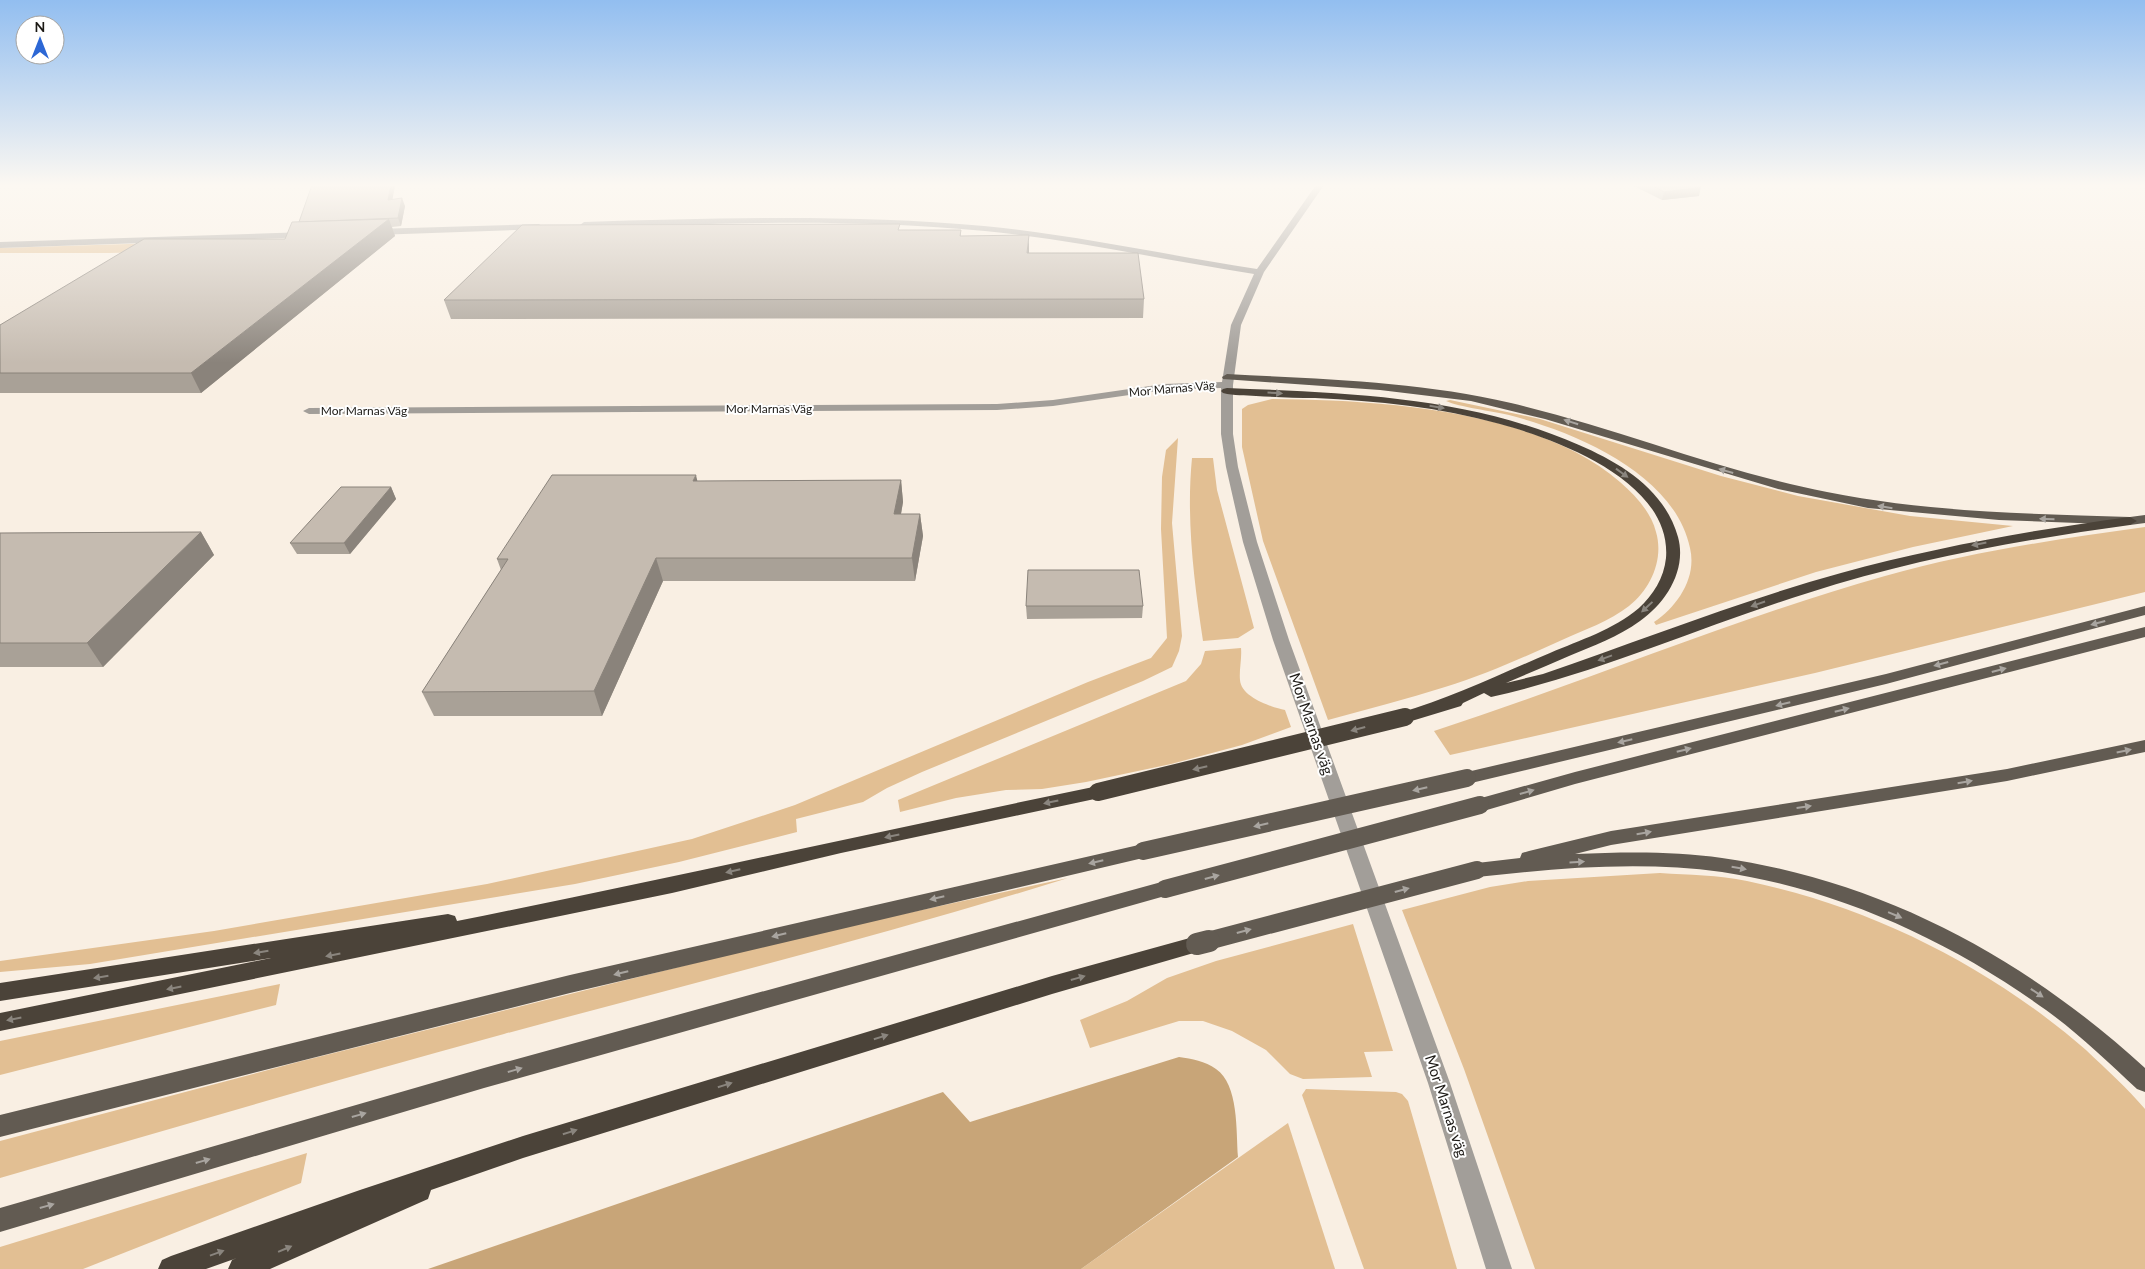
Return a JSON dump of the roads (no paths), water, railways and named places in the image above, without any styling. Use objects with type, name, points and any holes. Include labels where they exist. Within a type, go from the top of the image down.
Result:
[{"type":"highway","points":[[1227,384],[1454,410],[1509,422],[1558,439],[1611,465],[1641,488],[1660,512],[1672,538],[1675,553],[1668,582],[1655,600],[1642,612],[1624,624],[1590,641],[1445,704]]},
{"type":"highway","points":[[0,1022],[672,885],[841,846],[1098,792],[1268,752],[1556,676],[1666,635],[1804,588],[1863,571],[1995,541],[2130,520]]},
{"type":"highway","points":[[0,992],[330,941],[672,885]]},
{"type":"highway","points":[[172,1269],[523,1146],[1038,989],[1197,944]]},
{"type":"highway","points":[[240,1269],[523,1146]]},
{"type":"main road","points":[[1227,384],[1381,388],[1479,400],[1555,418],[1782,487],[1880,506],[1977,516],[2145,519]]},
{"type":"main road","points":[[0,1126],[184,1079],[903,905],[1467,778],[1886,679],[2145,610]]},
{"type":"main road","points":[[0,1220],[484,1078],[1165,889],[1575,778],[2145,632]]},
{"type":"main road","points":[[1197,944],[1476,870],[1611,838],[1998,776],[2145,746]]},
{"type":"main road","points":[[1476,870],[1587,862],[1656,861],[1721,865],[1777,875],[1833,890],[1894,914],[1956,943],[2009,974],[2068,1014],[2130,1066],[2145,1082]]},
{"type":"street","points":[[0,245],[22,244]]},
{"type":"street","points":[[1079,244],[1259,272]]},
{"type":"street","name":"Mor Marnas väg","points":[[1278,244],[1259,272],[1236,325],[1227,384],[1227,434],[1232,467],[1250,542],[1339,805],[1440,1083],[1499,1269]]},
{"type":"street","name":"Mor Marnas Väg","points":[[309,411],[996,407],[1054,403],[1164,387],[1227,384]]}]
